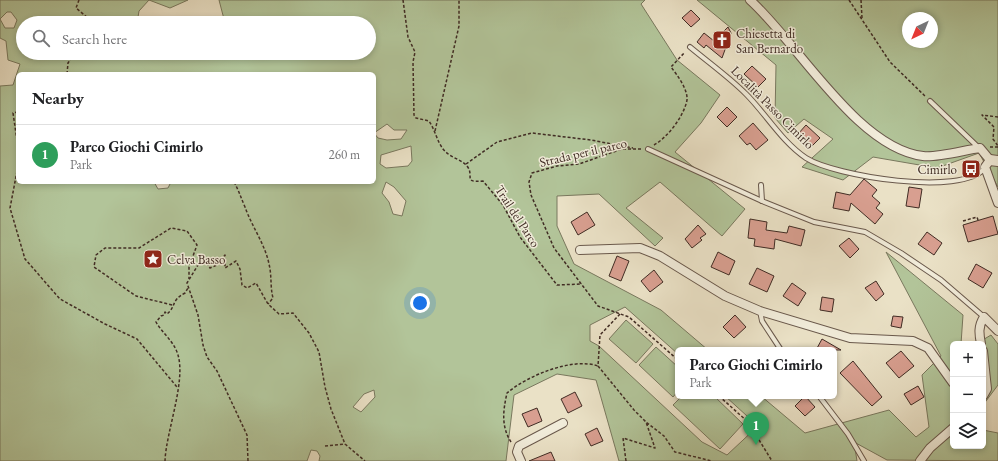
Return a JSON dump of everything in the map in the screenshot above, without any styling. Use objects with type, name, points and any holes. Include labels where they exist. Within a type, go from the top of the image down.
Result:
[{"type":"street","points":[[750,0],[765,13],[830,91],[872,134],[900,150],[924,156],[980,148],[991,163],[998,203]]},
{"type":"street","points":[[580,250],[640,248],[660,256],[725,296],[760,311],[850,338],[913,342],[928,348],[950,379]]},
{"type":"street","points":[[981,341],[979,330],[984,316],[998,331]]},
{"type":"street","points":[[986,380],[986,391]]},
{"type":"street","points":[[521,461],[517,452],[519,446],[563,423]]},
{"type":"street","points":[[920,461],[930,448],[950,431]]},
{"type":"lane","name":"Località Passo Cimirlo","points":[[690,47],[745,93],[797,151],[821,166],[900,181],[930,183],[956,180],[979,174],[991,163]]},
{"type":"lane","points":[[930,102],[980,148]]},
{"type":"lane","points":[[648,148],[762,201],[814,222],[865,232],[901,253],[941,280],[984,316]]},
{"type":"lane","points":[[761,185],[762,201]]},
{"type":"lane","points":[[760,311],[762,321],[779,347]]},
{"type":"lane","points":[[821,399],[848,434],[864,461]]},
{"type":"path","points":[[79,0],[76,8],[86,16]]},
{"type":"path","points":[[403,0],[408,37],[415,52],[413,62],[414,115],[416,118],[429,121],[444,150],[451,157],[466,165],[496,142],[532,133],[591,140],[637,149]]},
{"type":"path","points":[[435,131],[459,26],[458,0]]},
{"type":"path","points":[[849,0],[890,62],[930,102]]},
{"type":"path","points":[[861,0],[862,18]]},
{"type":"path","name":"Strada per il parco","points":[[675,357],[629,317],[598,306],[554,248],[531,195],[529,182],[532,173],[557,166],[579,164],[622,150],[648,148],[668,134],[682,112],[687,99],[682,82],[671,66],[690,47]]},
{"type":"path","points":[[67,72],[68,63],[70,60]]},
{"type":"path","points":[[16,112],[13,113],[16,133]]},
{"type":"path","points":[[998,117],[982,116],[994,127],[994,139],[998,146]]},
{"type":"path","name":"Trail del Parco","points":[[466,165],[469,171],[468,177],[470,180],[475,182],[483,182],[487,185],[503,205],[520,237],[557,286],[582,284]]},
{"type":"path","points":[[16,176],[10,208],[25,259],[60,299],[105,324],[137,339],[177,387]]},
{"type":"path","points":[[235,184],[242,196],[266,252],[270,266],[270,289],[273,298],[268,304]]},
{"type":"path","points":[[963,221],[977,217],[978,220]]},
{"type":"path","points":[[247,221],[251,220]]},
{"type":"path","points":[[172,305],[136,296],[94,267],[96,255],[105,248],[139,248],[171,228],[187,231],[197,245],[188,267],[188,288],[198,315],[203,345],[207,357],[217,371],[247,435],[248,461]]},
{"type":"path","points":[[188,279],[204,259],[210,268],[217,266],[225,255],[225,268],[236,261],[242,285],[247,288],[256,284],[268,304],[279,314],[293,313],[309,333],[319,352],[324,387],[330,409],[345,444],[364,461]]},
{"type":"path","points":[[165,461],[177,387],[178,355],[168,335],[156,322],[161,316],[164,315],[165,312],[167,314],[171,311],[172,305],[178,297],[185,293],[188,288]]},
{"type":"path","points":[[598,366],[600,336],[620,314]]},
{"type":"path","points":[[517,452],[507,435],[503,420],[507,393],[518,383],[552,369],[589,363],[598,366],[634,410],[646,422],[664,436],[675,452],[712,461]]},
{"type":"path","points":[[722,399],[748,422],[772,461]]},
{"type":"path","points":[[626,461],[623,438],[655,448],[646,422]]},
{"type":"path","points":[[325,446],[345,444]]},
{"type":"green space","points":[[0,0],[149,0],[139,11],[138,16],[16,16],[16,19],[11,12],[7,12],[0,19]]},
{"type":"green space","points":[[149,0],[188,0],[170,8]]},
{"type":"green space","points":[[219,0],[645,0],[641,4],[677,60],[720,95],[701,123],[675,152],[745,209],[722,236],[660,182],[626,208],[663,238],[655,246],[599,194],[557,196],[557,226],[574,264],[661,310],[704,347],[675,347],[675,351],[625,307],[590,325],[590,341],[599,346],[702,442],[727,455],[758,426],[728,399],[765,399],[805,433],[889,410],[916,437],[929,427],[922,375],[941,356],[886,252],[963,315],[961,341],[950,341],[950,449],[986,449],[986,431],[998,433],[998,461],[887,460],[854,442],[857,461],[619,461],[596,380],[557,374],[514,395],[506,461],[319,461],[320,456],[317,451],[311,450],[307,461],[0,461],[0,86],[13,85],[16,76],[16,184],[155,184],[158,189],[168,188],[170,184],[376,184],[376,136],[378,138],[387,140],[401,139],[407,130],[394,130],[387,124],[376,132],[376,72],[17,72],[20,64],[8,60],[6,41],[0,38],[0,19],[5,28],[14,28],[16,23],[16,60],[376,60],[376,16],[223,16]],"holes":[[[411,146],[412,161],[408,166],[386,168],[380,164],[381,155]],[[386,182],[394,187],[406,201],[402,216],[393,214],[389,202],[382,193]],[[374,390],[375,397],[361,412],[353,407],[364,394]]]},
{"type":"green space","points":[[697,0],[998,0],[998,187],[979,153],[937,168],[873,157],[843,180],[802,167],[833,139],[804,119],[788,133],[775,118],[776,65]]},
{"type":"green space","points":[[626,320],[653,344],[636,363],[609,339]]},
{"type":"green space","points":[[991,335],[998,344],[998,385],[986,401],[986,341],[981,341]]},
{"type":"green space","points":[[656,347],[675,364],[675,395],[673,397],[639,365]]},
{"type":"green space","points":[[679,399],[717,399],[743,424],[720,449],[673,405]]},
{"type":"building","points":[[691,10],[700,19],[691,27],[682,18]]},
{"type":"building","name":"Chiesetta di San Bernardo","points":[[728,27],[731,33],[722,58],[706,45],[704,48],[697,42],[704,33],[714,41]]},
{"type":"building","points":[[752,66],[766,79],[758,87],[744,74]]},
{"type":"building","points":[[727,107],[737,117],[727,127],[717,117]]},
{"type":"building","points":[[753,123],[768,140],[756,150],[750,143],[747,145],[739,136]]},
{"type":"building","points":[[806,125],[820,138],[812,146],[798,134]]},
{"type":"building","points":[[864,179],[877,190],[872,196],[880,203],[876,208],[883,214],[875,224],[851,203],[849,211],[833,208],[836,192],[850,195]]},
{"type":"building","points":[[909,187],[922,189],[919,208],[906,206]]},
{"type":"building","points":[[587,212],[595,225],[578,235],[571,222]]},
{"type":"building","points":[[993,216],[998,234],[968,242],[963,225]]},
{"type":"building","points":[[750,219],[767,222],[766,230],[787,233],[789,226],[805,230],[801,246],[775,239],[774,249],[754,246],[755,239],[748,238]]},
{"type":"building","points":[[698,225],[706,234],[700,238],[702,240],[692,248],[685,239]]},
{"type":"building","points":[[927,232],[942,243],[934,255],[918,244]]},
{"type":"building","points":[[849,238],[859,249],[850,258],[839,246]]},
{"type":"building","points":[[718,252],[735,261],[729,275],[711,267]]},
{"type":"building","points":[[617,256],[629,261],[621,281],[609,276]]},
{"type":"building","points":[[976,264],[992,273],[983,288],[968,279]]},
{"type":"building","points":[[757,268],[774,276],[767,292],[749,284]]},
{"type":"building","points":[[654,270],[663,282],[650,292],[641,281]]},
{"type":"building","points":[[876,281],[884,294],[876,301],[865,288]]},
{"type":"building","points":[[792,283],[806,293],[798,306],[783,296]]},
{"type":"building","points":[[822,297],[834,299],[832,312],[820,310]]},
{"type":"building","points":[[735,315],[746,327],[734,338],[723,327]]},
{"type":"building","points":[[893,316],[903,317],[901,328],[891,326]]},
{"type":"building","points":[[822,339],[836,347],[818,347]]},
{"type":"building","points":[[901,351],[914,366],[899,378],[886,363]]},
{"type":"building","points":[[853,361],[882,397],[872,406],[840,373]]},
{"type":"building","points":[[918,386],[924,397],[911,405],[904,394]]},
{"type":"building","points":[[575,392],[582,406],[568,413],[561,399]]},
{"type":"building","points":[[802,399],[808,399],[815,407],[805,416],[795,406]]},
{"type":"building","points":[[537,408],[542,421],[528,427],[522,414]]},
{"type":"building","points":[[597,428],[603,441],[591,446],[585,434]]},
{"type":"building","points":[[551,452],[555,461],[529,461]]},
{"type":"place","name":"Chiesetta di San Bernardo","points":[[722,40]]},
{"type":"place","name":"Cimirlo","points":[[971,169]]},
{"type":"place","name":"Celva Basso","points":[[153,259]]},
{"type":"place","name":"Parco Giochi Cimirlo","points":[[756,445]]}]
